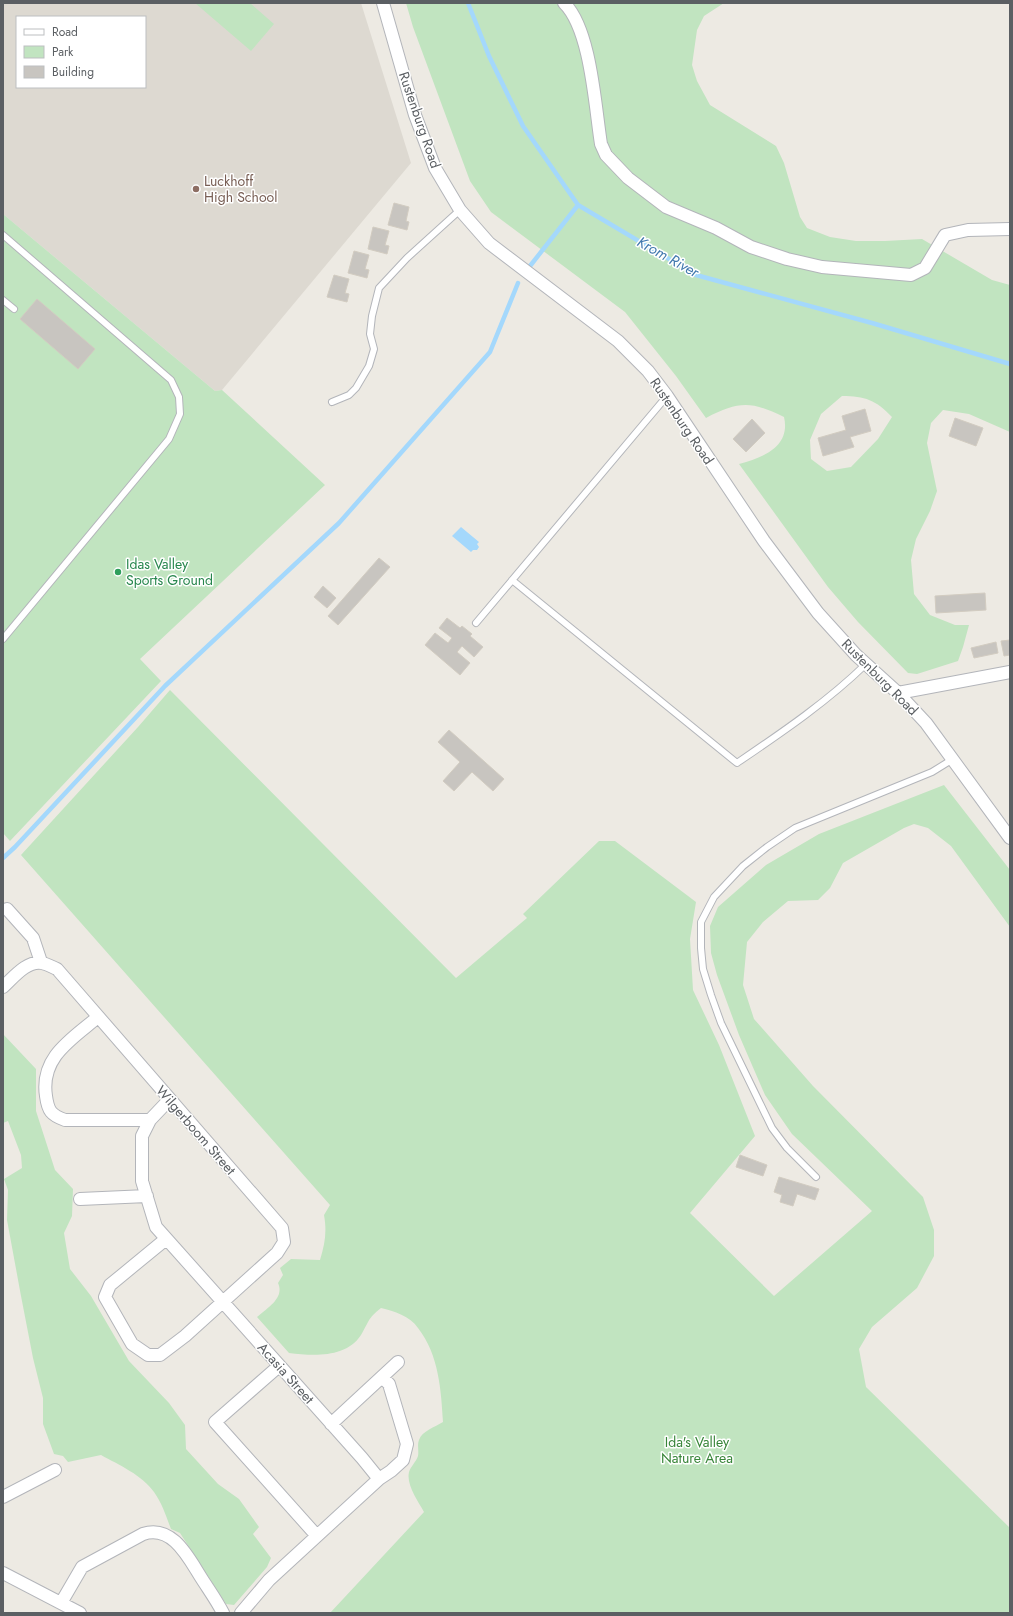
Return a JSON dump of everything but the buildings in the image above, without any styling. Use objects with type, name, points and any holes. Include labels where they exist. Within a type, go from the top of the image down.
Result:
[{"type":"street","name":"Rustenburg Road","points":[[383,3],[415,114],[433,161],[460,210],[489,244],[618,341],[648,371],[764,541],[818,614],[866,664],[898,693],[926,723],[1010,838]]},
{"type":"street","points":[[564,3],[568,7],[580,31],[590,68],[601,144],[606,155],[628,178],[666,207],[716,228],[751,247],[787,259],[822,267],[911,275],[925,268],[945,235],[968,230],[1010,229]]},
{"type":"street","points":[[898,693],[1010,672]]},
{"type":"street","points":[[3,987],[30,964],[41,962],[33,938],[7,909]]},
{"type":"street","name":"Wilgerboom Street","points":[[41,962],[57,969],[169,1100],[282,1228],[284,1242],[276,1253],[185,1336],[160,1355],[148,1355],[132,1344],[105,1297],[110,1285],[166,1239]]},
{"type":"street","points":[[98,1017],[54,1056],[48,1068],[45,1089],[48,1108],[54,1116],[65,1120],[150,1120]]},
{"type":"street","name":"Acasia Street","points":[[169,1100],[150,1120],[142,1136],[142,1181],[156,1226],[379,1479]]},
{"type":"street","points":[[80,1199],[146,1196]]},
{"type":"street","points":[[331,1424],[398,1362]]},
{"type":"street","points":[[280,1366],[216,1422],[317,1536]]},
{"type":"street","points":[[241,1613],[269,1580],[379,1479],[403,1460],[407,1444],[389,1384],[382,1377]]},
{"type":"street","points":[[3,1497],[55,1470]]},
{"type":"street","points":[[61,1603],[82,1567],[143,1534],[152,1532],[163,1534],[182,1548],[223,1613]]},
{"type":"street","points":[[3,1573],[80,1613]]},
{"type":"lane","points":[[332,402],[349,395],[356,388],[369,366],[374,349],[370,334],[372,316],[379,288],[407,258],[460,210]]},
{"type":"lane","points":[[3,235],[171,380],[179,397],[180,414],[169,439],[3,639]]},
{"type":"lane","points":[[3,300],[14,309]]},
{"type":"lane","points":[[476,623],[666,396]]},
{"type":"lane","points":[[512,580],[736,763],[793,725],[852,679],[866,664]]},
{"type":"lane","points":[[816,1177],[787,1148],[772,1128],[721,1023],[704,969],[701,948],[702,922],[714,898],[743,866],[766,847],[794,828],[932,772],[952,759]]},
{"type":"shaded area","name":"Luckhoff High School","points":[[3,3],[361,3],[411,163],[222,390],[215,391],[3,214]]},
{"type":"green space","points":[[195,3],[250,3],[274,24],[251,51]]},
{"type":"green space","points":[[406,3],[724,3],[704,16],[697,30],[692,65],[697,81],[710,105],[776,146],[784,163],[800,217],[807,228],[830,237],[856,241],[922,239],[992,280],[1010,285],[1010,432],[969,414],[943,410],[931,423],[927,443],[937,491],[930,511],[916,539],[911,560],[914,594],[930,615],[955,625],[969,625],[958,661],[917,674],[908,673],[858,622],[828,587],[739,464],[757,458],[773,450],[783,436],[785,427],[784,417],[763,408],[745,405],[727,408],[706,418],[676,376],[625,312],[491,212],[470,181],[413,27]],"holes":[[[842,396],[870,400],[892,417],[878,439],[851,467],[827,471],[811,459],[810,440],[821,414]]]},
{"type":"green space","name":"Idas Valley Sports Ground","points":[[3,214],[215,391],[222,390],[325,485],[140,659],[161,681],[10,841],[3,833]]},
{"type":"green space","name":"Ida's Valley Nature Area","points":[[170,690],[456,978],[527,918],[523,914],[599,841],[615,841],[696,902],[690,939],[693,990],[719,1045],[755,1136],[690,1213],[774,1296],[872,1211],[792,1134],[765,1095],[739,1035],[717,975],[711,953],[710,926],[718,907],[766,865],[819,834],[944,785],[1010,870],[1010,927],[951,846],[928,828],[914,824],[904,828],[843,863],[830,888],[818,900],[788,901],[763,922],[747,942],[743,985],[754,1019],[813,1086],[923,1197],[934,1230],[934,1256],[917,1288],[872,1327],[859,1349],[866,1387],[1010,1528],[1010,1613],[330,1613],[424,1512],[413,1493],[409,1482],[409,1472],[418,1456],[418,1444],[423,1434],[443,1422],[440,1385],[435,1361],[425,1338],[411,1320],[396,1312],[381,1308],[371,1318],[355,1342],[338,1352],[319,1355],[289,1353],[257,1317],[277,1298],[280,1288],[278,1283],[283,1275],[280,1268],[291,1259],[320,1260],[325,1238],[324,1215],[330,1205],[21,855]]},
{"type":"green space","points":[[3,1034],[36,1069],[36,1111],[55,1170],[73,1189],[72,1216],[64,1233],[70,1269],[91,1296],[129,1361],[169,1403],[185,1425],[186,1449],[218,1484],[239,1499],[259,1527],[253,1534],[271,1558],[267,1567],[234,1605],[226,1604],[180,1533],[171,1529],[157,1496],[143,1480],[137,1475],[101,1455],[68,1462],[63,1456],[54,1454],[43,1424],[43,1398],[33,1358],[7,1220],[8,1190],[4,1179],[22,1168],[21,1155],[8,1121],[3,1123]]},
{"type":"water","points":[[461,527],[479,542],[477,544],[479,547],[477,550],[473,550],[471,552],[452,536]]},
{"type":"waterway","name":"Krom River","points":[[468,3],[489,56],[523,126],[578,205],[696,275],[872,323],[1010,364]]},
{"type":"waterway","points":[[530,266],[578,205]]},
{"type":"waterway","points":[[3,858],[165,686],[339,523],[490,352],[518,283]]},
{"type":"place","name":"Luckhoff High School","points":[[196,189]]},
{"type":"place","name":"Idas Valley Sports Ground","points":[[118,572]]}]
